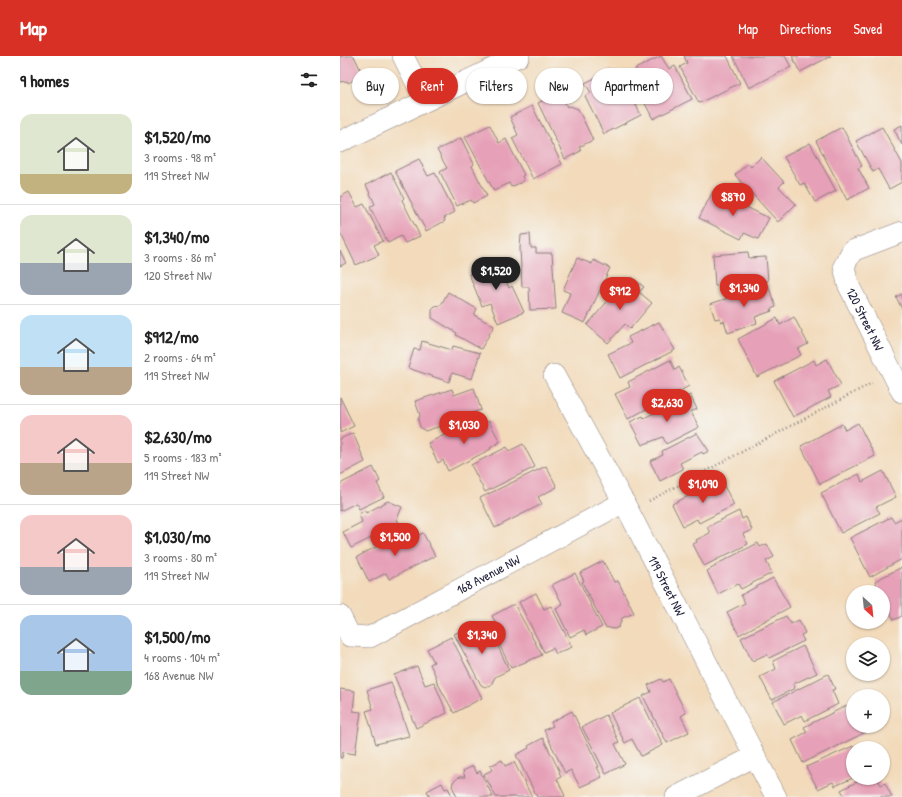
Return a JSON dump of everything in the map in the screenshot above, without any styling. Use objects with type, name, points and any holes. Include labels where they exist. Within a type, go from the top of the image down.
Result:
[{"type":"street","points":[[403,56],[409,68]]},
{"type":"street","points":[[458,85],[519,56]]},
{"type":"street","points":[[340,142],[417,104]]},
{"type":"street","name":"120 Street NW","points":[[902,232],[852,251],[844,266],[848,284],[902,392]]},
{"type":"street","name":"119 Street NW","points":[[554,375],[626,507],[776,797]]},
{"type":"street","name":"168 Avenue NW","points":[[340,616],[350,636],[370,637],[626,507]]},
{"type":"street","points":[[676,797],[755,756]]},
{"type":"path","points":[[626,507],[892,372]]},
{"type":"building","points":[[340,56],[354,56],[360,68],[352,68],[352,81],[348,83],[347,81],[340,82]]},
{"type":"building","points":[[661,56],[668,68],[637,68]]},
{"type":"building","points":[[684,56],[727,56],[740,83],[699,103],[680,67],[687,63]]},
{"type":"building","points":[[733,56],[785,56],[791,67],[749,88]]},
{"type":"building","points":[[792,56],[831,56],[800,72]]},
{"type":"building","points":[[675,66],[692,99],[653,119],[645,104],[673,104],[673,68],[671,68]]},
{"type":"building","points":[[591,80],[591,93],[585,83]]},
{"type":"building","points":[[591,93],[591,104],[635,104],[641,115],[604,134],[585,96]]},
{"type":"building","points":[[538,104],[566,104],[567,107],[570,106],[578,109],[593,140],[579,147],[581,151],[565,159]]},
{"type":"building","points":[[532,106],[562,164],[533,179],[512,138],[518,135],[510,117]]},
{"type":"building","points":[[490,125],[499,143],[506,139],[524,175],[522,176],[524,181],[511,187],[509,183],[494,191],[465,137]]},
{"type":"building","points":[[902,125],[902,145],[894,129]]},
{"type":"building","points":[[842,127],[862,166],[858,168],[869,188],[847,200],[816,141]]},
{"type":"building","points":[[882,127],[902,163],[902,182],[889,189],[878,169],[873,172],[856,141]]},
{"type":"building","points":[[461,138],[474,164],[472,166],[487,196],[473,203],[471,200],[457,206],[440,172],[447,168],[437,150]]},
{"type":"building","points":[[810,143],[836,191],[815,202],[804,183],[800,185],[784,157]]},
{"type":"building","points":[[761,157],[784,182],[779,187],[796,204],[778,222],[735,175],[748,163],[751,167]]},
{"type":"building","points":[[419,159],[428,176],[435,173],[455,212],[444,218],[445,221],[426,231],[395,171]]},
{"type":"building","points":[[391,172],[404,198],[402,200],[420,236],[405,243],[401,236],[388,243],[370,207],[375,204],[366,185]]},
{"type":"building","points":[[713,191],[769,218],[758,239],[744,233],[741,239],[699,218]]},
{"type":"building","points":[[349,192],[357,207],[364,204],[383,241],[374,245],[379,255],[356,265],[340,232],[340,197]]},
{"type":"building","points":[[530,234],[531,248],[536,248],[536,253],[552,253],[556,309],[530,310],[529,287],[522,287],[520,248],[521,235]]},
{"type":"building","points":[[340,251],[346,263],[340,266]]},
{"type":"building","points":[[748,252],[749,258],[766,257],[768,281],[715,286],[713,255]]},
{"type":"building","points":[[577,258],[592,264],[593,260],[610,268],[585,323],[562,313],[570,293],[563,290]]},
{"type":"building","points":[[489,260],[498,262],[509,288],[512,286],[524,312],[498,323],[490,303],[482,306],[469,274],[483,268],[485,262]]},
{"type":"building","points":[[632,277],[644,287],[639,292],[652,303],[630,329],[625,324],[608,343],[587,325],[625,281],[627,283]]},
{"type":"building","points":[[768,285],[776,307],[771,309],[772,311],[755,317],[757,323],[728,333],[724,321],[721,322],[720,318],[715,319],[710,304]]},
{"type":"building","points":[[448,292],[477,309],[474,315],[494,326],[481,349],[456,335],[457,333],[432,318],[432,309],[435,306],[441,305]]},
{"type":"building","points":[[902,294],[902,309],[896,297]]},
{"type":"building","points":[[794,317],[808,344],[798,349],[801,355],[757,377],[738,339],[777,318],[780,325]]},
{"type":"building","points":[[659,322],[675,350],[620,378],[608,354],[631,343],[628,337]]},
{"type":"building","points":[[422,341],[452,350],[453,346],[480,353],[472,379],[452,373],[449,382],[408,368],[414,349],[420,350]]},
{"type":"building","points":[[827,359],[841,385],[828,391],[831,397],[793,417],[774,381],[814,360],[816,365]]},
{"type":"building","points":[[670,360],[675,370],[679,367],[689,386],[628,419],[615,394],[630,387],[628,382]]},
{"type":"building","points":[[474,388],[481,410],[471,413],[472,416],[425,431],[420,427],[418,420],[420,415],[415,401],[452,389],[454,395]]},
{"type":"building","points":[[690,395],[697,409],[691,412],[699,427],[666,444],[663,437],[642,445],[630,422],[643,416],[644,418]]},
{"type":"building","points":[[340,397],[354,426],[340,433]]},
{"type":"building","points":[[489,421],[500,442],[490,448],[491,449],[448,471],[443,460],[438,463],[428,443],[469,423],[472,429]]},
{"type":"building","points":[[858,423],[875,456],[820,484],[801,446],[842,424],[845,430]]},
{"type":"building","points":[[353,433],[365,462],[340,475],[340,439]]},
{"type":"building","points":[[697,433],[709,451],[703,454],[702,452],[680,463],[683,469],[660,481],[650,461],[663,455],[662,451]]},
{"type":"building","points":[[523,444],[535,467],[485,492],[471,465],[507,447],[509,451]]},
{"type":"building","points":[[546,466],[557,487],[538,497],[542,504],[495,528],[480,498]]},
{"type":"building","points":[[373,467],[380,481],[377,483],[384,497],[359,509],[356,503],[340,511],[340,484]]},
{"type":"building","points":[[883,471],[896,497],[876,507],[880,513],[841,533],[821,493],[859,474],[862,482]]},
{"type":"building","points":[[721,480],[734,505],[699,523],[697,519],[683,526],[672,504]]},
{"type":"building","points":[[388,501],[402,507],[397,519],[403,531],[374,545],[371,538],[351,548],[343,532],[362,522],[359,514],[365,510],[366,513]]},
{"type":"building","points":[[739,511],[742,519],[746,517],[752,530],[743,534],[748,544],[704,566],[693,544],[697,542],[696,540],[710,533],[707,527]]},
{"type":"building","points":[[891,517],[894,522],[902,518],[902,559],[870,577],[850,538]]},
{"type":"building","points":[[423,533],[435,556],[389,579],[386,573],[369,582],[357,557],[400,534],[404,542]]},
{"type":"building","points":[[758,543],[760,547],[767,544],[774,557],[766,561],[772,573],[741,589],[738,584],[718,594],[707,571],[716,566],[715,565]]},
{"type":"building","points":[[603,561],[614,582],[618,581],[634,613],[622,618],[619,627],[614,629],[605,627],[582,582],[584,581],[580,573]]},
{"type":"building","points":[[902,567],[902,616],[894,620],[890,612],[890,585],[877,585],[875,581]]},
{"type":"building","points":[[575,573],[602,627],[586,635],[584,630],[570,637],[556,609],[563,605],[552,585]]},
{"type":"building","points":[[773,578],[790,607],[739,635],[727,612],[745,603],[741,595]]},
{"type":"building","points":[[536,593],[544,609],[551,606],[572,647],[556,654],[553,648],[544,652],[519,602]]},
{"type":"building","points":[[514,604],[542,655],[511,668],[496,638],[502,635],[492,616]]},
{"type":"building","points":[[786,616],[791,624],[799,620],[805,633],[801,635],[804,641],[769,658],[767,654],[752,661],[741,638]]},
{"type":"building","points":[[477,623],[486,642],[494,638],[509,670],[495,677],[491,685],[485,687],[481,685],[454,634]]},
{"type":"building","points":[[451,637],[482,698],[454,713],[436,680],[437,679],[430,664],[434,662],[427,649]]},
{"type":"building","points":[[803,646],[817,673],[793,684],[795,688],[772,700],[760,677],[776,669],[773,661]]},
{"type":"building","points":[[417,666],[425,685],[434,682],[447,713],[416,728],[394,675]]},
{"type":"building","points":[[828,674],[835,689],[832,690],[838,704],[805,721],[802,715],[784,724],[773,702]]},
{"type":"building","points":[[661,679],[663,682],[669,679],[686,713],[681,716],[689,732],[667,743],[643,696],[651,692],[648,685]]},
{"type":"building","points":[[391,682],[409,736],[376,744],[366,711],[373,709],[367,690]]},
{"type":"building","points":[[340,689],[355,691],[353,711],[361,712],[355,754],[343,752],[342,758],[340,758]]},
{"type":"building","points":[[640,698],[663,745],[641,756],[632,739],[625,743],[610,713]]},
{"type":"building","points":[[846,706],[846,733],[864,733],[803,763],[792,740],[807,732],[804,727]]},
{"type":"building","points":[[572,711],[599,767],[597,767],[602,777],[580,787],[571,770],[565,773],[544,730],[553,726],[551,722]]},
{"type":"building","points":[[606,715],[619,742],[615,744],[625,764],[606,774],[582,727]]},
{"type":"building","points":[[543,738],[560,772],[561,777],[557,779],[565,796],[563,797],[537,797],[516,755],[529,748],[528,746]]},
{"type":"building","points":[[846,749],[846,781],[835,786],[833,782],[818,789],[806,767]]},
{"type":"building","points":[[502,760],[505,766],[514,762],[532,797],[496,797],[484,774],[492,770],[490,766]]},
{"type":"building","points":[[473,766],[477,773],[480,771],[493,797],[457,797],[452,786],[453,782],[459,777],[465,777],[463,771]]},
{"type":"building","points":[[442,783],[445,789],[448,788],[453,797],[430,797],[427,791]]},
{"type":"building","points":[[851,785],[886,785],[892,797],[840,797],[844,795],[841,790]]}]
